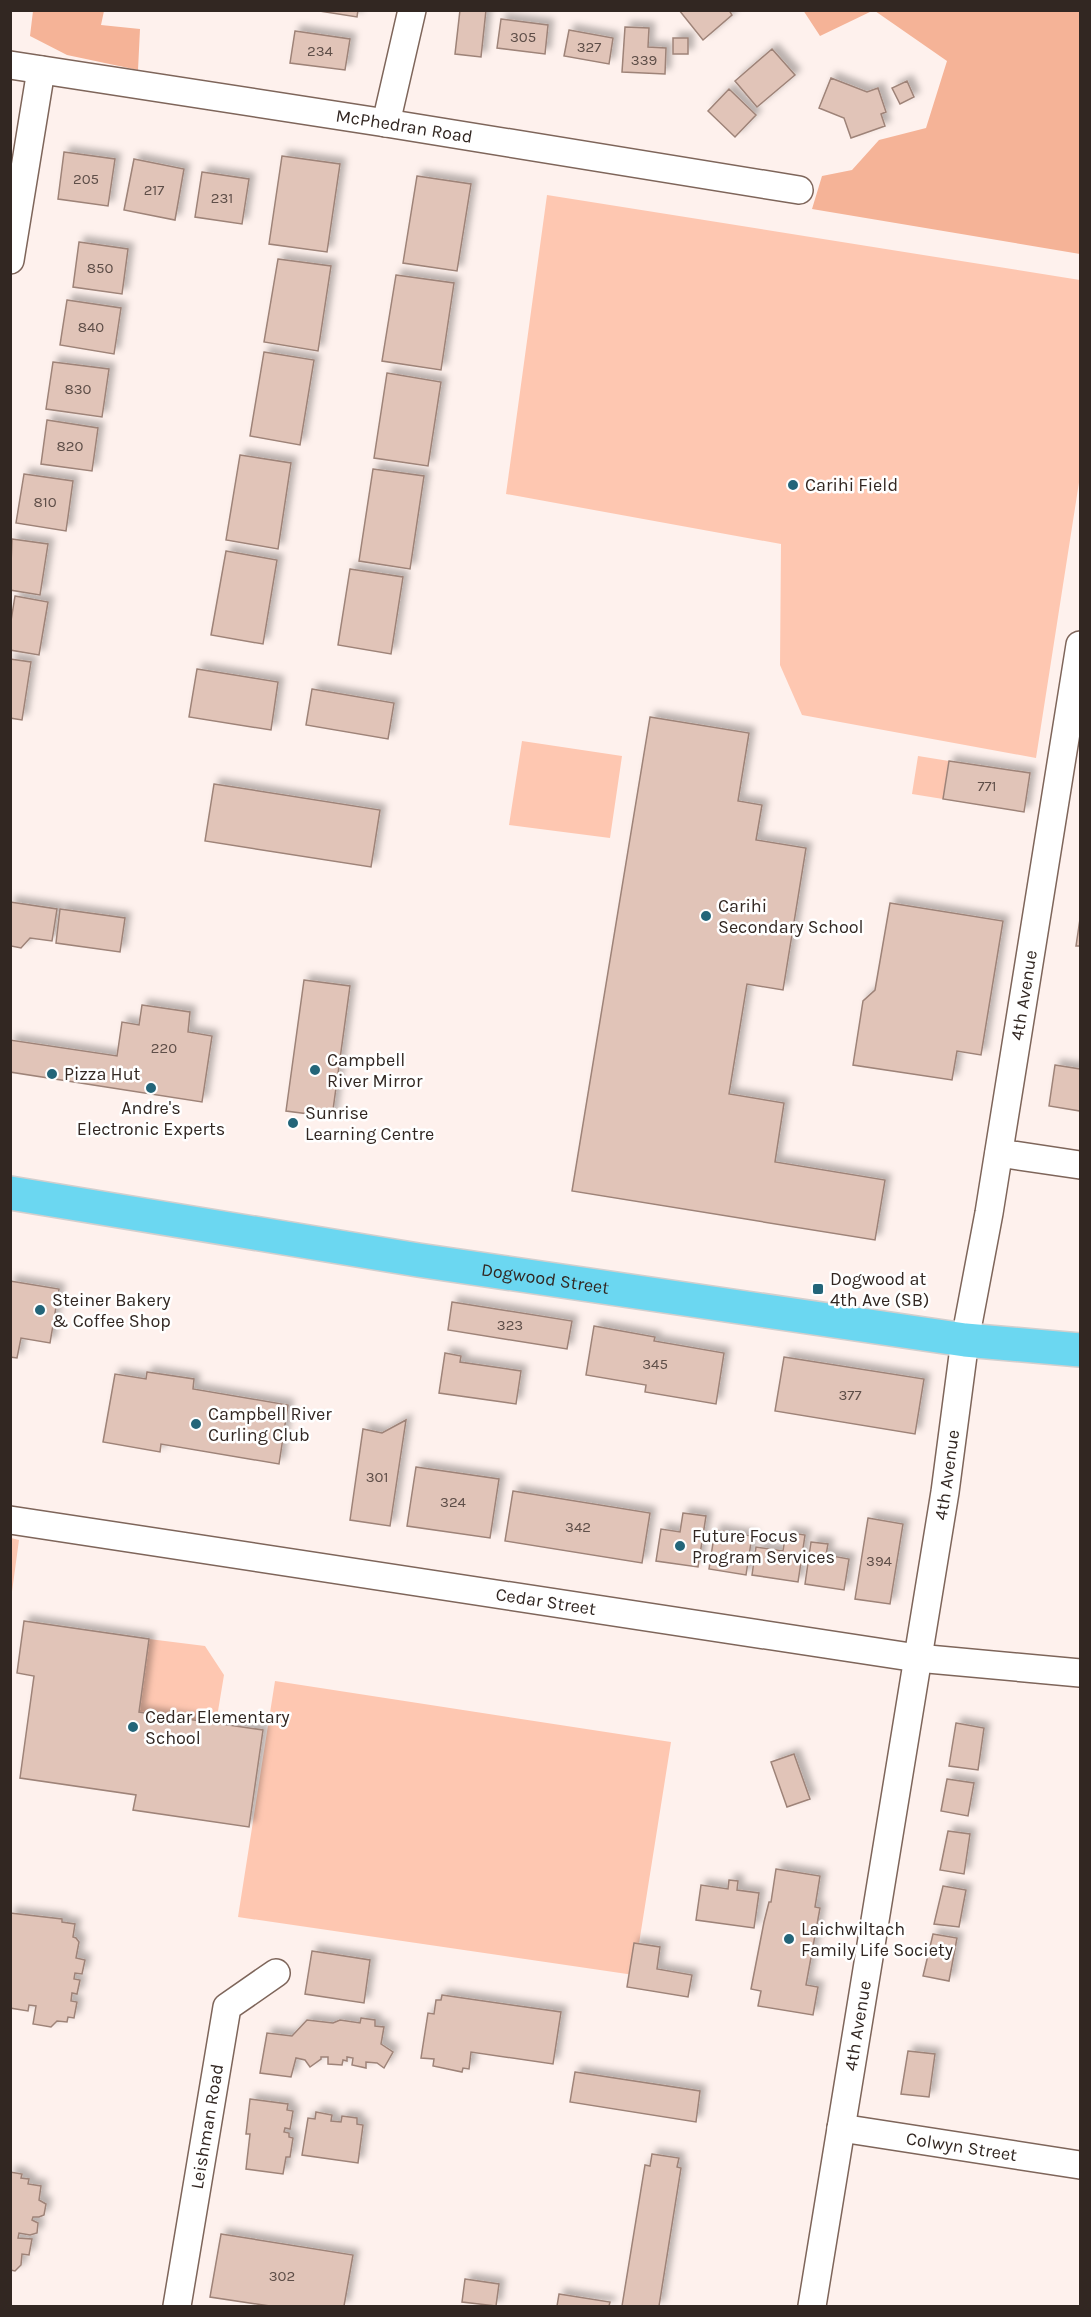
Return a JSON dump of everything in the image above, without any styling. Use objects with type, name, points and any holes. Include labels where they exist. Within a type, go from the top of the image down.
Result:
[{"type":"main road","name":"Dogwood Street","points":[[10,1193],[418,1260],[965,1340],[1080,1350]]},
{"type":"street","points":[[386,123],[412,10]]},
{"type":"street","name":"McPhedran Road","points":[[10,65],[799,190]]},
{"type":"street","points":[[10,260],[41,70]]},
{"type":"street","name":"4th Avenue","points":[[812,2307],[945,1492],[965,1340],[999,1153],[1080,645]]},
{"type":"street","points":[[999,1153],[1080,1165]]},
{"type":"street","name":"Cedar Street","points":[[10,1520],[917,1658],[1080,1673]]},
{"type":"street","name":"Leishman Road","points":[[177,2307],[227,2007],[276,1973]]},
{"type":"street","name":"Colwyn Street","points":[[841,2128],[1080,2165]]},
{"type":"shaded area","points":[[803,10],[872,10],[872,11],[820,36]]},
{"type":"shaded area","points":[[33,11],[104,11],[101,25],[140,29],[138,70],[67,55],[30,36]]},
{"type":"shaded area","points":[[875,11],[1080,11],[1080,254],[812,209],[822,176],[852,170],[879,140],[926,128],[947,61]]},
{"type":"shaded area","name":"Carihi Field","points":[[547,195],[1080,280],[1080,476],[1036,758],[802,715],[780,665],[781,544],[506,494]]},
{"type":"shaded area","points":[[522,741],[622,756],[610,838],[509,825]]},
{"type":"shaded area","points":[[918,756],[949,761],[943,799],[912,794]]},
{"type":"shaded area","points":[[10,1538],[19,1540],[11,1599]]},
{"type":"shaded area","points":[[149,1639],[205,1646],[224,1675],[216,1723],[139,1712]]},
{"type":"shaded area","points":[[275,1681],[671,1742],[634,1975],[238,1917]]},
{"type":"building","points":[[313,10],[358,10],[357,17]]},
{"type":"building","points":[[460,10],[486,10],[481,57],[455,54]]},
{"type":"building","points":[[679,10],[729,10],[732,15],[703,40]]},
{"type":"building","points":[[501,19],[548,25],[545,54],[497,48]]},
{"type":"building","points":[[625,27],[649,28],[648,47],[666,48],[665,74],[622,72]]},
{"type":"building","points":[[569,30],[613,38],[609,64],[564,56]]},
{"type":"building","points":[[295,31],[350,39],[345,70],[290,63]]},
{"type":"building","points":[[673,38],[688,38],[688,54],[673,54]]},
{"type":"building","points":[[772,49],[795,75],[757,107],[735,81]]},
{"type":"building","points":[[831,78],[867,92],[878,88],[886,112],[881,114],[885,126],[851,138],[844,118],[819,108]]},
{"type":"building","points":[[907,81],[914,97],[900,104],[892,88]]},
{"type":"building","points":[[729,89],[756,115],[735,137],[708,111]]},
{"type":"building","points":[[64,152],[115,159],[108,206],[58,199]]},
{"type":"building","points":[[282,156],[340,164],[327,252],[269,244]]},
{"type":"building","points":[[134,159],[184,169],[175,220],[124,210]]},
{"type":"building","points":[[202,172],[249,179],[242,224],[195,217]]},
{"type":"building","points":[[417,176],[471,184],[457,271],[403,263]]},
{"type":"building","points":[[79,242],[128,249],[122,294],[73,287]]},
{"type":"building","points":[[278,259],[331,266],[318,351],[264,342]]},
{"type":"building","points":[[396,275],[454,283],[441,370],[382,361]]},
{"type":"building","points":[[67,300],[121,308],[114,354],[60,345]]},
{"type":"building","points":[[264,352],[314,360],[300,445],[250,436]]},
{"type":"building","points":[[53,362],[109,369],[102,417],[46,409]]},
{"type":"building","points":[[387,373],[441,382],[428,466],[374,458]]},
{"type":"building","points":[[47,420],[98,428],[92,471],[41,464]]},
{"type":"building","points":[[240,455],[291,463],[278,549],[226,540]]},
{"type":"building","points":[[373,469],[424,476],[410,569],[359,561]]},
{"type":"building","points":[[24,474],[73,481],[66,531],[16,523]]},
{"type":"building","points":[[12,539],[48,544],[40,595],[10,590]]},
{"type":"building","points":[[226,551],[277,560],[263,644],[211,635]]},
{"type":"building","points":[[350,569],[403,577],[391,654],[338,645]]},
{"type":"building","points":[[15,596],[48,602],[39,655],[10,650],[10,627]]},
{"type":"building","points":[[10,659],[31,662],[22,720],[10,718]]},
{"type":"building","points":[[197,669],[278,682],[271,730],[189,717]]},
{"type":"building","points":[[312,689],[394,703],[388,739],[306,725]]},
{"type":"building","name":"Carihi Secondary School","points":[[650,717],[749,733],[738,801],[762,805],[756,840],[806,848],[783,990],[747,984],[729,1094],[784,1103],[775,1162],[885,1180],[875,1240],[572,1191]]},
{"type":"building","points":[[949,761],[1030,773],[1024,812],[943,799]]},
{"type":"building","points":[[214,784],[380,810],[371,867],[205,841]]},
{"type":"building","points":[[10,902],[57,909],[52,941],[30,938],[21,948],[11,946]]},
{"type":"building","points":[[890,903],[1003,921],[981,1055],[957,1051],[952,1080],[853,1065],[863,1001],[875,990]]},
{"type":"building","points":[[60,909],[125,918],[120,952],[56,943]]},
{"type":"building","points":[[1080,919],[1080,946],[1076,946]]},
{"type":"building","name":"Campbell River Mirror","points":[[304,980],[350,986],[332,1117],[286,1111]]},
{"type":"building","points":[[142,1005],[190,1012],[188,1032],[212,1036],[202,1102],[10,1072],[10,1040],[117,1056],[122,1022],[139,1025]]},
{"type":"building","points":[[1055,1065],[1080,1069],[1080,1111],[1049,1106]]},
{"type":"building","points":[[10,1281],[59,1289],[50,1343],[21,1338],[17,1358],[10,1357]]},
{"type":"building","points":[[452,1302],[572,1321],[567,1349],[448,1330]]},
{"type":"building","points":[[594,1326],[655,1337],[654,1341],[724,1353],[716,1404],[645,1392],[646,1385],[586,1375]]},
{"type":"building","points":[[445,1353],[461,1356],[460,1362],[521,1371],[516,1404],[439,1393]]},
{"type":"building","points":[[784,1357],[924,1379],[915,1434],[775,1411]]},
{"type":"building","name":"Campbell River Curling Club","points":[[147,1372],[194,1379],[193,1389],[288,1405],[279,1464],[161,1444],[160,1452],[103,1442],[115,1374],[146,1379]]},
{"type":"building","points":[[406,1420],[390,1526],[350,1520],[363,1429],[382,1433]]},
{"type":"building","points":[[416,1467],[499,1479],[490,1538],[407,1526]]},
{"type":"building","points":[[513,1491],[650,1513],[642,1563],[505,1541]]},
{"type":"building","name":"Future Focus Program Services","points":[[683,1513],[706,1516],[698,1567],[656,1561],[661,1529],[680,1532]]},
{"type":"building","points":[[868,1518],[903,1524],[890,1604],[855,1599]]},
{"type":"building","points":[[715,1530],[752,1536],[746,1575],[709,1569]]},
{"type":"building","points":[[786,1532],[805,1535],[798,1582],[752,1575],[756,1547],[783,1551]]},
{"type":"building","points":[[811,1542],[828,1544],[826,1555],[849,1559],[844,1590],[805,1584]]},
{"type":"building","name":"Cedar Elementary School","points":[[24,1621],[149,1639],[139,1712],[263,1730],[249,1827],[133,1810],[136,1795],[20,1778],[34,1676],[17,1673]]},
{"type":"building","points":[[956,1723],[984,1728],[978,1770],[949,1766]]},
{"type":"building","points":[[794,1754],[810,1799],[787,1807],[771,1762]]},
{"type":"building","points":[[947,1779],[974,1783],[968,1816],[941,1811]]},
{"type":"building","points":[[948,1831],[970,1834],[964,1874],[940,1870]]},
{"type":"building","name":"Laichwiltach Family Life Society","points":[[776,1869],[820,1876],[815,1907],[820,1908],[806,1985],[818,1987],[813,2015],[758,2006],[761,1991],[751,1989],[764,1922],[769,1902],[771,1902]]},
{"type":"building","points":[[729,1880],[738,1881],[737,1890],[759,1893],[754,1928],[696,1920],[701,1885],[728,1889]]},
{"type":"building","points":[[943,1886],[966,1890],[959,1927],[934,1924]]},
{"type":"building","points":[[10,1913],[62,1919],[62,1922],[75,1924],[73,1937],[79,1942],[76,1958],[85,1960],[82,1974],[75,1973],[74,1979],[80,1980],[77,1994],[72,1993],[71,2001],[77,2002],[74,2018],[68,2017],[67,2022],[57,2021],[51,2027],[33,2024],[36,2006],[29,2005],[28,2011],[10,2008]]},
{"type":"building","points":[[933,1934],[957,1938],[949,1981],[923,1976]]},
{"type":"building","points":[[634,1943],[660,1947],[657,1969],[692,1975],[688,1997],[627,1987]]},
{"type":"building","points":[[312,1951],[370,1960],[364,2003],[305,1994]]},
{"type":"building","points":[[442,1995],[561,2012],[553,2064],[471,2052],[469,2069],[463,2068],[462,2072],[433,2066],[434,2059],[421,2058],[428,2013],[434,2014],[436,2000],[441,2000]]},
{"type":"building","points":[[361,2018],[375,2020],[375,2026],[384,2027],[381,2044],[393,2052],[384,2068],[377,2063],[366,2062],[366,2068],[352,2065],[353,2058],[347,2057],[347,2061],[343,2060],[342,2065],[328,2064],[328,2057],[321,2057],[310,2067],[305,2060],[296,2058],[291,2077],[260,2073],[267,2033],[292,2036],[307,2020],[333,2023],[340,2020],[360,2023]]},
{"type":"building","points":[[908,2051],[935,2054],[929,2097],[901,2094]]},
{"type":"building","points":[[575,2072],[700,2091],[696,2122],[570,2102]]},
{"type":"building","points":[[250,2099],[288,2104],[287,2110],[293,2111],[290,2129],[285,2128],[284,2132],[289,2133],[289,2137],[293,2138],[290,2157],[286,2157],[283,2174],[246,2169],[250,2134],[246,2134]]},
{"type":"building","points":[[316,2112],[332,2115],[331,2121],[341,2122],[342,2116],[357,2118],[357,2124],[363,2125],[358,2163],[302,2155],[308,2118],[315,2119]]},
{"type":"building","points":[[652,2154],[679,2158],[677,2167],[681,2168],[659,2306],[622,2306],[645,2165],[650,2166]]},
{"type":"building","points":[[10,2172],[22,2174],[21,2178],[29,2179],[28,2184],[41,2186],[39,2200],[46,2204],[44,2215],[33,2217],[32,2220],[38,2223],[37,2233],[30,2235],[19,2233],[18,2238],[32,2239],[29,2255],[22,2254],[21,2265],[15,2271],[10,2270]]},
{"type":"building","points":[[221,2234],[353,2255],[344,2306],[270,2306],[210,2297]]},
{"type":"building","points":[[465,2279],[499,2284],[496,2306],[462,2302]]},
{"type":"building","points":[[559,2294],[610,2302],[609,2306],[557,2306]]},
{"type":"place","name":"Carihi Field","points":[[793,485]]},
{"type":"place","name":"Carihi Secondary School","points":[[706,916]]},
{"type":"place","name":"Campbell River Mirror","points":[[315,1070]]},
{"type":"place","name":"Pizza Hut","points":[[52,1074]]},
{"type":"place","name":"Andre's Electronic Experts","points":[[151,1088]]},
{"type":"place","name":"Sunrise Learning Centre","points":[[293,1123]]},
{"type":"place","name":"Dogwood at 4th Ave (SB)","points":[[818,1289]]},
{"type":"place","name":"Steiner Bakery & Coffee Shop","points":[[40,1310]]},
{"type":"place","name":"Campbell River Curling Club","points":[[196,1424]]},
{"type":"place","name":"Future Focus Program Services","points":[[680,1546]]},
{"type":"place","name":"Cedar Elementary School","points":[[133,1727]]},
{"type":"place","name":"Laichwiltach Family Life Society","points":[[789,1939]]}]
